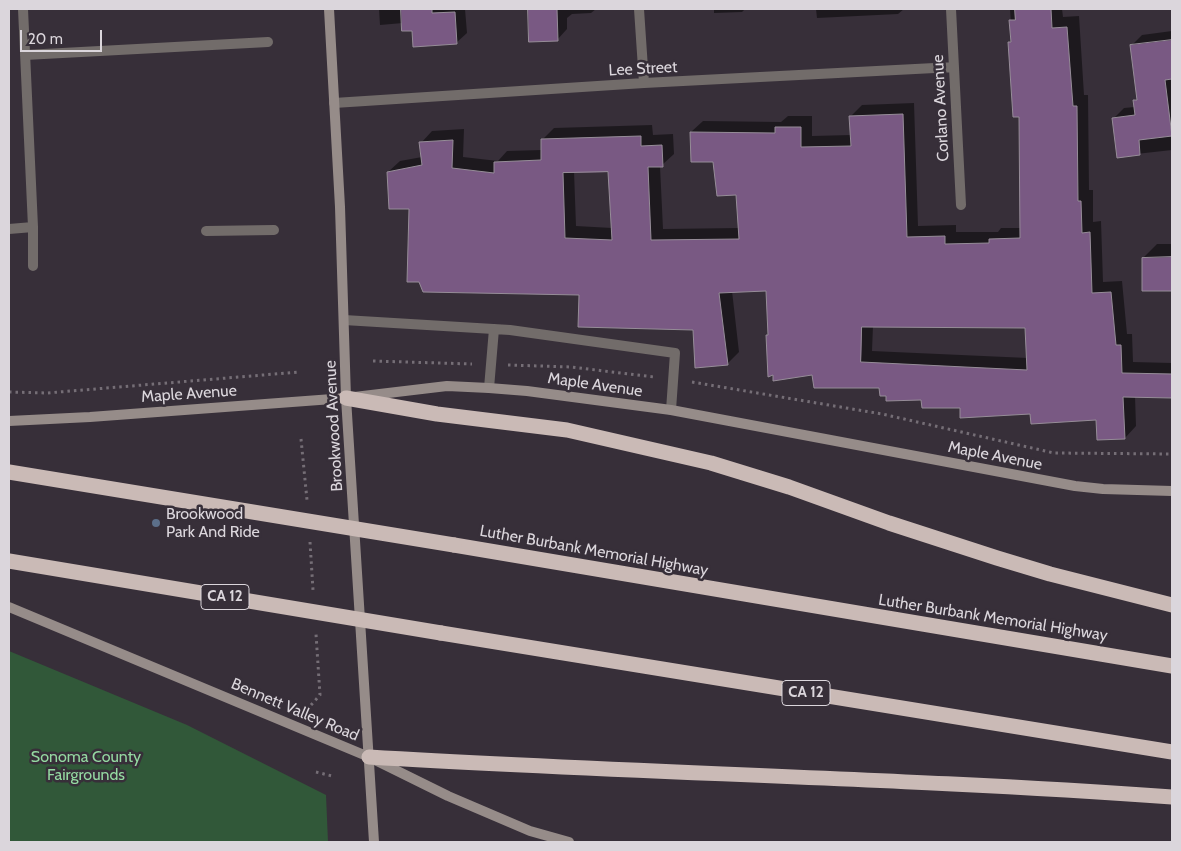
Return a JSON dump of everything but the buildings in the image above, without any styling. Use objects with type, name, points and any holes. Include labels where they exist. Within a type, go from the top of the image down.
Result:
[{"type":"highway","points":[[346,398],[437,414],[567,430],[710,463],[789,487],[978,553],[1050,574],[1172,605]]},
{"type":"highway","name":"Luther Burbank Memorial Highway","points":[[9,472],[1172,666]]},
{"type":"highway","name":"CA 12","points":[[9,561],[1172,752]]},
{"type":"highway","points":[[369,758],[894,781],[1172,798]]},
{"type":"street","points":[[22,9],[33,227],[33,266]]},
{"type":"street","name":"Brookwood Avenue","points":[[329,9],[340,207],[346,398],[374,842]]},
{"type":"street","points":[[640,9],[644,83]]},
{"type":"street","name":"Corlano Avenue","points":[[951,9],[961,205]]},
{"type":"street","points":[[25,55],[268,42]]},
{"type":"street","name":"Lee Street","points":[[334,103],[644,83],[954,67]]},
{"type":"street","points":[[9,229],[33,227]]},
{"type":"street","points":[[206,231],[274,230]]},
{"type":"street","points":[[344,320],[520,331],[675,353],[671,410]]},
{"type":"street","points":[[489,388],[494,329]]},
{"type":"street","name":"Maple Avenue","points":[[9,421],[90,417],[346,398],[446,386],[489,388],[528,391],[671,410],[1067,485],[1103,489],[1172,491]]},
{"type":"street","name":"Bennett Valley Road","points":[[9,607],[369,758],[448,796],[530,831],[569,842]]},
{"type":"path","points":[[373,361],[571,367],[716,385],[882,414],[1054,453],[1172,454]]},
{"type":"path","points":[[9,392],[47,393],[299,372]]},
{"type":"path","points":[[301,439],[307,507]]},
{"type":"path","points":[[309,537],[313,596]]},
{"type":"path","points":[[311,705],[320,695],[315,626]]},
{"type":"path","points":[[316,772],[332,776]]},
{"type":"green space","name":"Sonoma County Fairgrounds","points":[[9,651],[187,725],[326,795],[328,842],[9,842]]},
{"type":"place","name":"Brookwood Park And Ride","points":[[156,523]]}]
